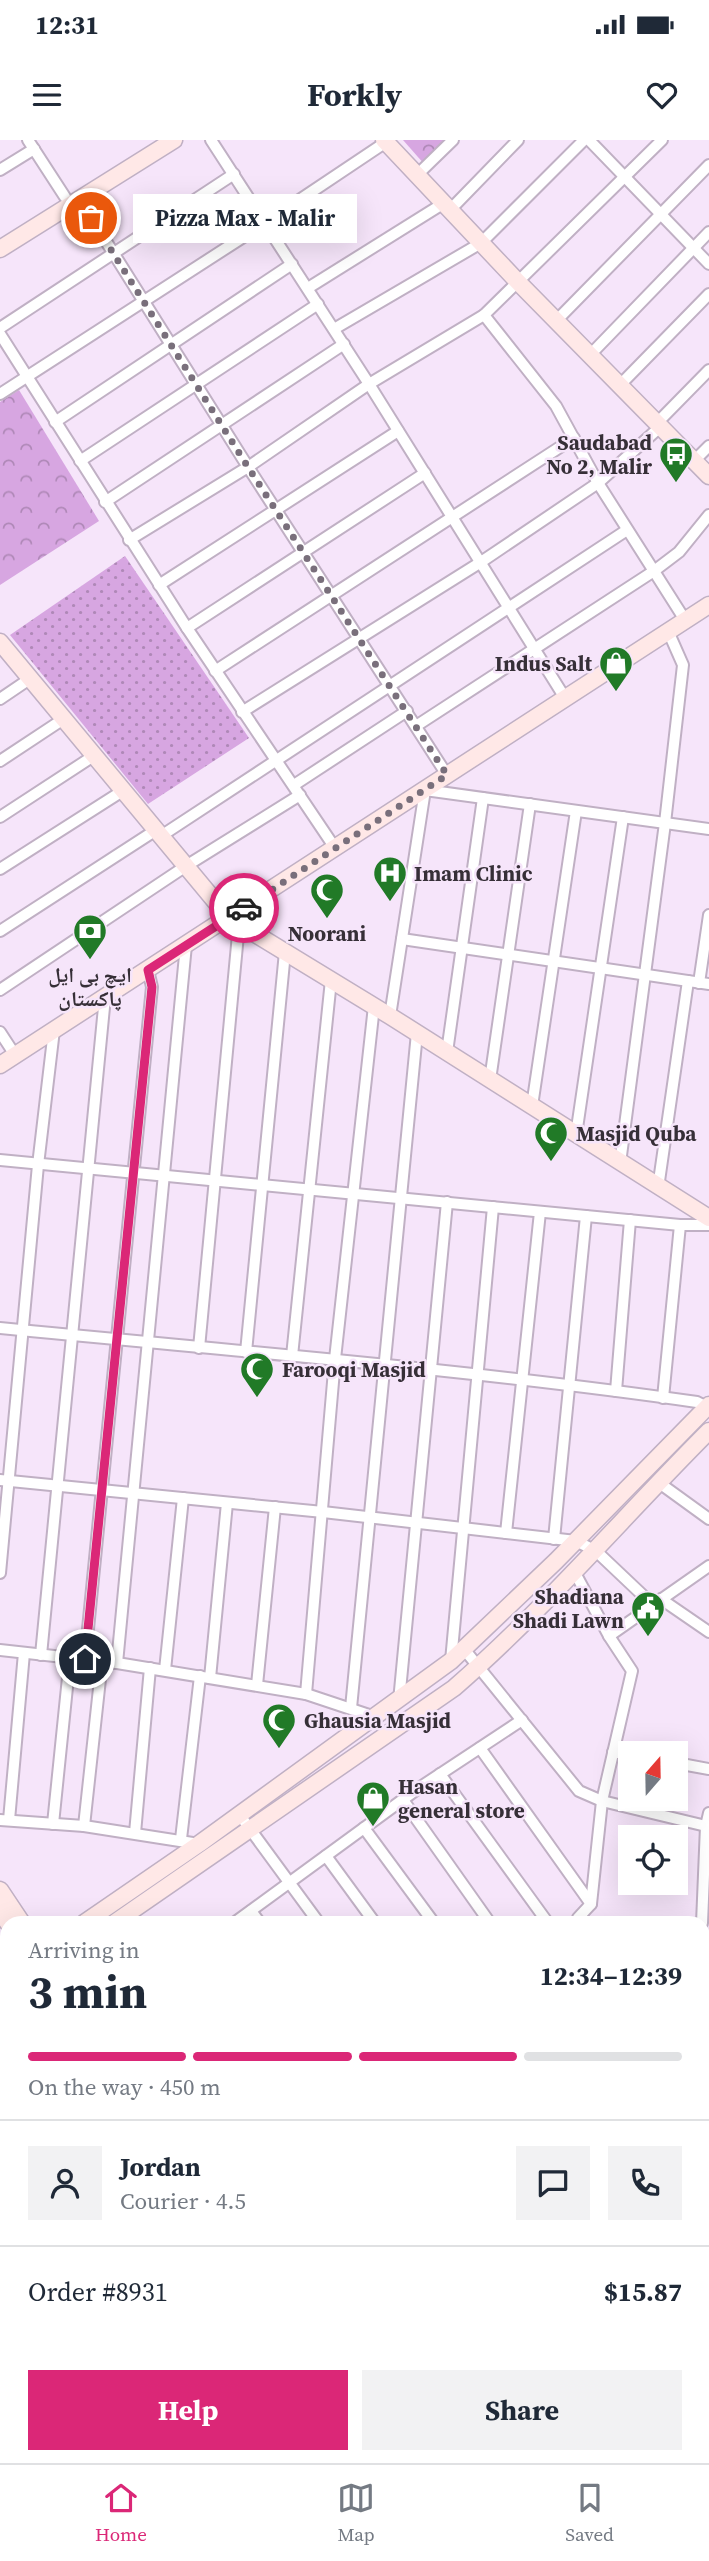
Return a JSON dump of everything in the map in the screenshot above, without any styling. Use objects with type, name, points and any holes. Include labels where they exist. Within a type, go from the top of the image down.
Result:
[{"type":"street","points":[[0,249],[154,140]]},
{"type":"street","points":[[0,238],[174,140]]},
{"type":"street","points":[[211,140],[344,344],[565,698]]},
{"type":"street","points":[[416,175],[453,140]]},
{"type":"street","points":[[308,288],[447,206],[519,140]]},
{"type":"street","points":[[334,329],[481,243],[586,140],[709,264]]},
{"type":"street","points":[[129,540],[248,467],[369,384],[484,315],[662,140]]},
{"type":"street","points":[[0,394],[265,223],[385,141],[518,282],[709,476]]},
{"type":"street","points":[[0,170],[31,143],[113,253],[447,775]]},
{"type":"street","points":[[556,321],[709,165]]},
{"type":"street","points":[[0,328],[234,174]]},
{"type":"street","points":[[590,355],[709,232]]},
{"type":"street","points":[[55,422],[292,264]]},
{"type":"street","points":[[620,385],[709,294]]},
{"type":"street","points":[[80,461],[318,304]]},
{"type":"street","points":[[484,315],[556,406],[598,483],[684,620]]},
{"type":"street","points":[[0,334],[129,540],[335,848]]},
{"type":"street","points":[[105,502],[344,344]]},
{"type":"street","points":[[242,712],[481,562],[598,483],[658,425],[709,370]]},
{"type":"street","points":[[159,585],[398,431]]},
{"type":"street","points":[[215,671],[573,438]]},
{"type":"street","points":[[694,461],[709,446]]},
{"type":"street","points":[[187,628],[425,473]]},
{"type":"street","points":[[416,726],[654,571],[679,552],[709,515]]},
{"type":"street","points":[[0,931],[276,761],[627,530]]},
{"type":"street","points":[[0,1065],[186,945],[234,921],[335,848],[709,606]]},
{"type":"street","points":[[620,1163],[683,664],[668,631]]},
{"type":"street","points":[[0,642],[234,921],[390,1016],[709,1219]]},
{"type":"street","points":[[0,699],[31,678]]},
{"type":"street","points":[[0,990],[297,790],[407,711]]},
{"type":"street","points":[[0,761],[65,718]]},
{"type":"street","points":[[0,817],[95,755]]},
{"type":"street","points":[[0,869],[124,790]]},
{"type":"street","points":[[425,790],[709,829]]},
{"type":"street","points":[[390,1016],[425,790]]},
{"type":"street","points":[[447,1052],[484,798]]},
{"type":"street","points":[[490,1080],[530,804]]},
{"type":"street","points":[[532,1106],[576,811]]},
{"type":"street","points":[[576,1135],[623,817]]},
{"type":"street","points":[[658,1188],[699,983],[709,915]]},
{"type":"street","points":[[198,1348],[234,921]]},
{"type":"street","points":[[402,939],[699,983]]},
{"type":"street","points":[[117,1662],[186,945]]},
{"type":"street","points":[[246,1352],[285,952]]},
{"type":"street","points":[[85,1659],[152,987],[148,970]]},
{"type":"street","points":[[292,1356],[331,980]]},
{"type":"street","points":[[41,1655],[105,998]]},
{"type":"street","points":[[306,1693],[335,1359],[374,1006]]},
{"type":"street","points":[[0,1573],[5,1480],[24,1330],[38,1165],[54,1030]]},
{"type":"street","points":[[0,1032],[15,1055]]},
{"type":"street","points":[[351,1708],[416,1033]]},
{"type":"street","points":[[0,1160],[680,1225],[709,1225]]},
{"type":"street","points":[[399,1700],[447,1202]]},
{"type":"street","points":[[451,1661],[493,1207]]},
{"type":"street","points":[[506,1533],[540,1212]]},
{"type":"street","points":[[554,1539],[586,1216]]},
{"type":"street","points":[[616,1391],[630,1220]]},
{"type":"street","points":[[663,1398],[680,1225]]},
{"type":"street","points":[[0,1328],[569,1384],[697,1402],[708,1406],[576,1542],[451,1661],[199,1844],[94,1916]]},
{"type":"street","points":[[124,1916],[454,1688],[596,1551],[658,1482],[709,1431]]},
{"type":"street","points":[[5,1480],[370,1517],[576,1542],[596,1551],[657,1602],[709,1632]]},
{"type":"street","points":[[658,1482],[709,1519]]},
{"type":"street","points":[[165,1670],[183,1498]]},
{"type":"street","points":[[181,1839],[227,1503]]},
{"type":"street","points":[[257,1685],[275,1507]]},
{"type":"street","points":[[609,1636],[709,1566]]},
{"type":"street","points":[[574,1571],[609,1636],[632,1671],[601,1801],[591,1904],[581,1916]]},
{"type":"street","points":[[464,1649],[579,1791],[601,1801],[706,1826]]},
{"type":"street","points":[[0,1650],[117,1662],[306,1693],[374,1717]]},
{"type":"street","points":[[24,1653],[5,1820],[84,1826],[181,1839],[199,1844]]},
{"type":"street","points":[[53,1824],[70,1658]]},
{"type":"street","points":[[84,1826],[102,1661]]},
{"type":"street","points":[[135,1833],[150,1668]]},
{"type":"street","points":[[243,1916],[440,1774],[522,1720]]},
{"type":"street","points":[[480,1748],[591,1904]]},
{"type":"street","points":[[613,1752],[618,1753]]},
{"type":"street","points":[[688,1765],[709,1769]]},
{"type":"street","points":[[440,1774],[543,1916]]},
{"type":"street","points":[[403,1800],[485,1916]]},
{"type":"street","points":[[705,1910],[706,1826],[709,1813]]},
{"type":"street","points":[[239,1814],[314,1916]]},
{"type":"street","points":[[364,1828],[429,1916]]},
{"type":"street","points":[[326,1856],[370,1916]]},
{"type":"street","points":[[0,1890],[17,1916]]},
{"type":"street","points":[[250,1911],[254,1916]]},
{"type":"green space","points":[[403,140],[449,140],[425,165]]},
{"type":"green space","points":[[19,390],[99,521],[0,585],[0,402]]},
{"type":"green space","points":[[125,556],[249,738],[148,804],[10,635]]},
{"type":"way so far","points":[[91,218],[447,775],[244,908]]},
{"type":"place","name":"Pizza Max - Malir","points":[[91,218]]},
{"type":"place","name":"Saudabad No 2, Malir","points":[[676,484]]},
{"type":"place","name":"Indus Salt","points":[[616,693]]},
{"type":"place","name":"Imam Clinic","points":[[390,903]]},
{"type":"place","name":"Noorani","points":[[327,920]]},
{"type":"place","name":"ایچ بی ایل پاکستان","points":[[90,961]]},
{"type":"place","name":"Masjid Quba","points":[[551,1163]]},
{"type":"place","name":"Farooqi Masjid","points":[[257,1399]]},
{"type":"place","name":"Shadiana Shadi Lawn","points":[[648,1638]]},
{"type":"place","name":"Ghausia Masjid","points":[[279,1750]]},
{"type":"place","name":"Hasan general store","points":[[373,1828]]},
{"type":"route","points":[[85,1659],[152,987],[148,970],[244,908]]}]
